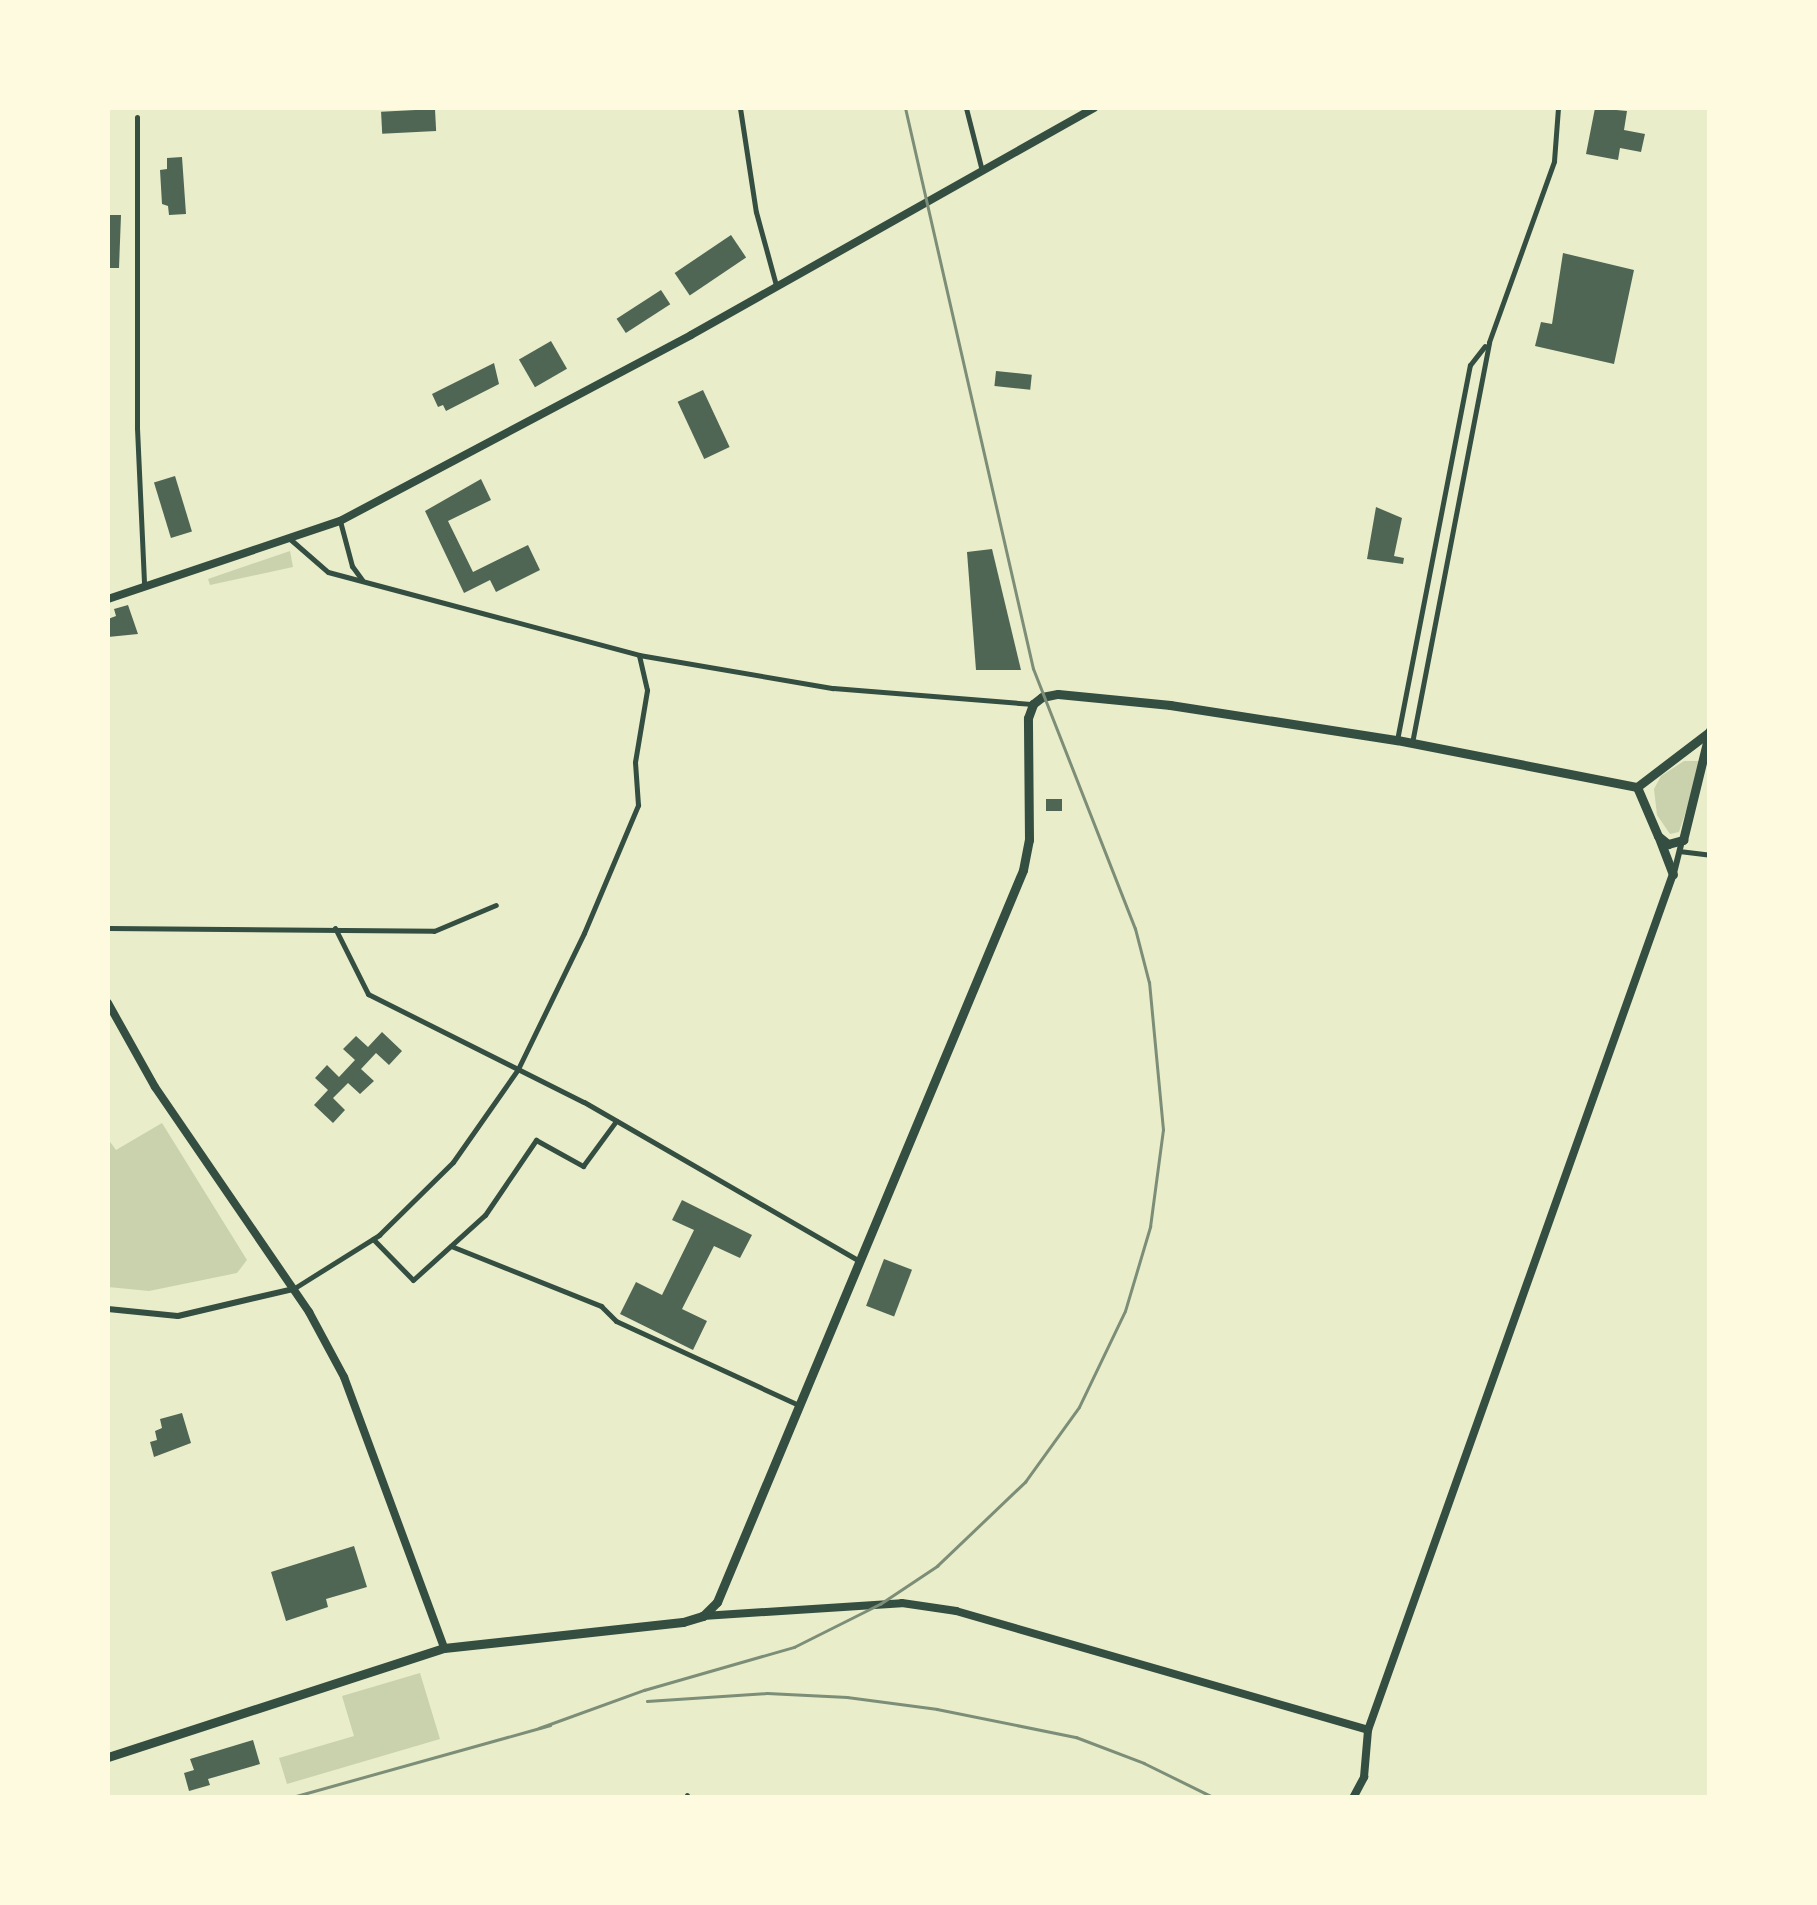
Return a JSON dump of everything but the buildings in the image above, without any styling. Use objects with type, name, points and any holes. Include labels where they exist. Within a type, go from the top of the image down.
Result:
[{"type":"main road","points":[[108,599],[340,521],[690,336],[981,168],[1094,108]]},
{"type":"main road","points":[[703,1616],[717,1602],[1024,870],[1029,840],[1028,732],[1033,704],[1058,694],[1170,705],[1397,740],[1636,787],[1709,732]]},
{"type":"main road","points":[[1658,836],[1668,844],[1681,845],[1705,762],[1709,732]]},
{"type":"main road","points":[[1681,754],[1699,756],[1705,762]]},
{"type":"main road","points":[[1353,1798],[1364,1777],[1368,1730],[1673,874],[1636,787]]},
{"type":"main road","points":[[108,1002],[156,1087],[293,1289],[344,1377],[444,1648]]},
{"type":"main road","points":[[108,1757],[444,1648],[703,1616],[902,1603],[956,1610],[1368,1730]]},
{"type":"street","points":[[740,108],[756,212],[776,285]]},
{"type":"street","points":[[966,108],[981,168]]},
{"type":"street","points":[[1412,743],[1489,342],[1554,161],[1558,108]]},
{"type":"street","points":[[137,118],[137,428],[144,588]]},
{"type":"street","points":[[1397,740],[1470,364],[1489,342]]},
{"type":"street","points":[[340,521],[352,566],[364,582]]},
{"type":"street","points":[[290,539],[328,572],[639,656],[833,688],[1033,704]]},
{"type":"street","points":[[108,1309],[178,1316],[293,1289],[373,1239],[453,1162],[518,1070],[584,933],[638,804],[635,762],[648,690],[639,656]]},
{"type":"street","points":[[1673,874],[1681,845],[1710,855]]},
{"type":"street","points":[[108,928],[434,931],[496,906]]},
{"type":"street","points":[[335,928],[368,994],[616,1121],[860,1261]]},
{"type":"street","points":[[373,1239],[413,1280],[485,1215],[536,1140],[584,1166],[616,1121]]},
{"type":"street","points":[[454,1247],[601,1306],[616,1320],[799,1405]]},
{"type":"green space","points":[[290,551],[293,567],[210,585],[208,579]]},
{"type":"green space","points":[[1684,761],[1699,761],[1701,766],[1679,832],[1670,834],[1657,815],[1654,789],[1661,776]]},
{"type":"green space","points":[[162,1123],[247,1260],[237,1273],[149,1291],[108,1287],[108,1139],[116,1150]]},
{"type":"green space","points":[[420,1673],[440,1739],[287,1784],[279,1758],[354,1736],[342,1696]]},
{"type":"railway","points":[[539,1728],[644,1690],[794,1647],[880,1604],[937,1566],[1025,1482],[1079,1407],[1125,1311],[1150,1227],[1163,1130],[1149,983],[1135,929],[1033,669],[905,108]]},
{"type":"railway","points":[[647,1701],[767,1693],[847,1697],[937,1709],[1076,1737],[1144,1763],[1215,1798]]},
{"type":"railway","points":[[289,1798],[550,1725]]}]
